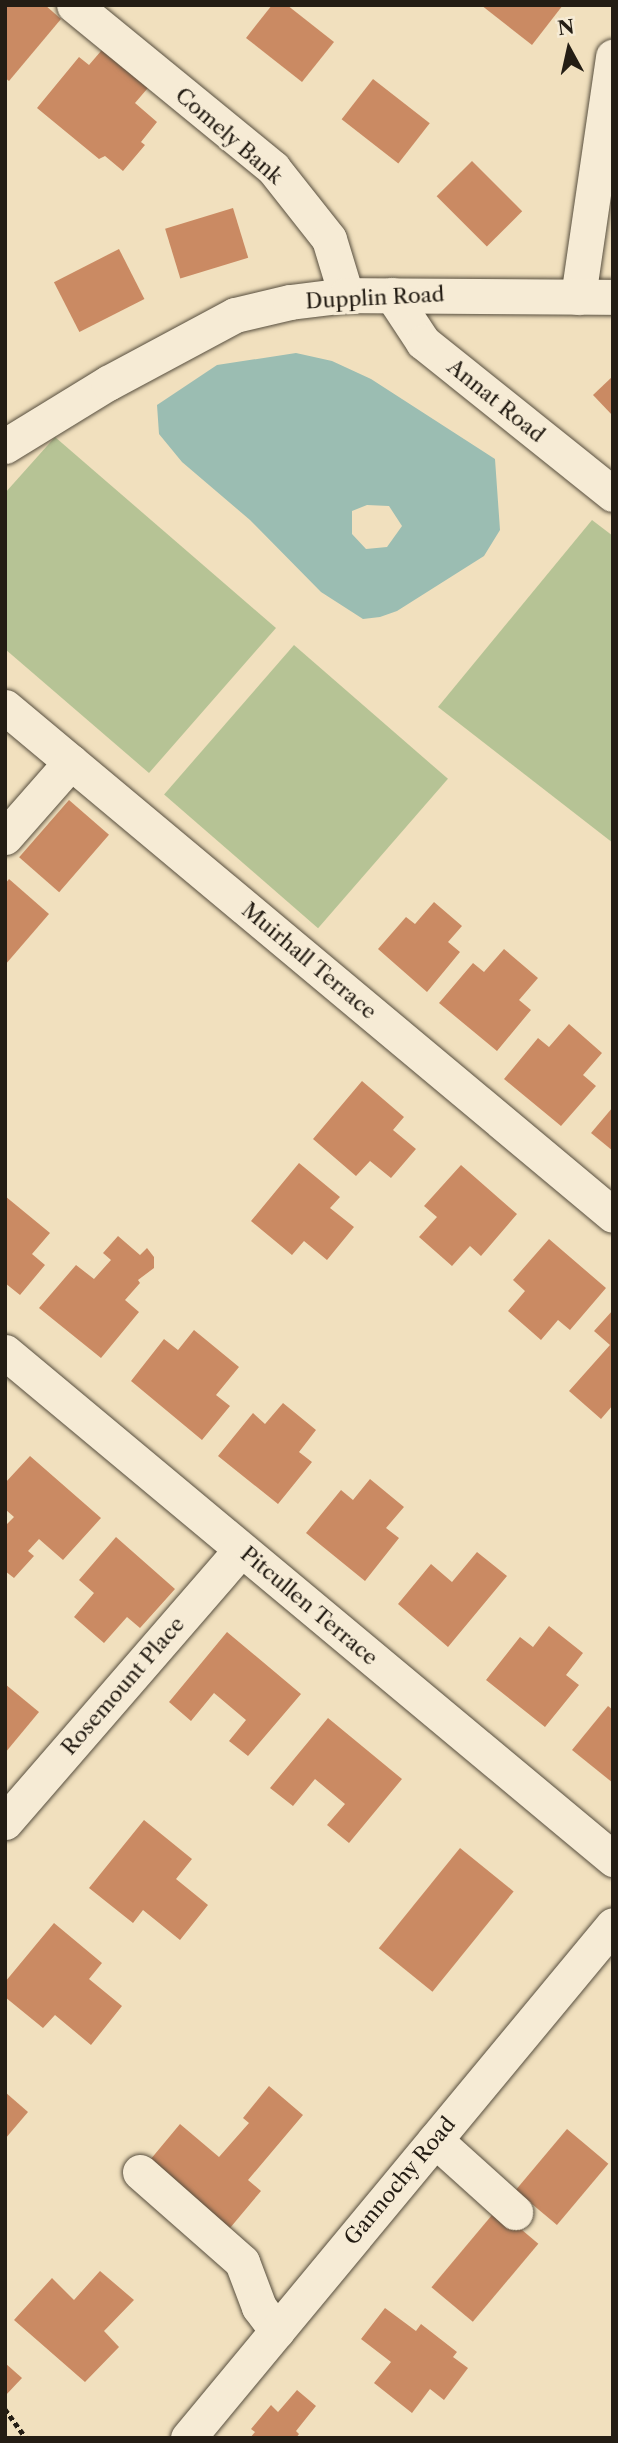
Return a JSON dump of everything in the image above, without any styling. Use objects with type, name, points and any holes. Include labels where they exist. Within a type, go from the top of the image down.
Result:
[{"type":"street","name":"Comely Bank","points":[[74,5],[273,168],[329,239],[346,295]]},
{"type":"street","points":[[578,298],[613,57]]},
{"type":"street","name":"Dupplin Road","points":[[5,446],[108,383],[235,315],[290,302],[346,295],[469,293],[613,297]]},
{"type":"street","name":"Annat Road","points":[[392,295],[423,342],[613,494]]},
{"type":"street","name":"Muirhall Terrace","points":[[5,707],[613,1215]]},
{"type":"street","points":[[5,837],[71,762]]},
{"type":"street","name":"Pitcullen Terrace","points":[[5,1352],[613,1859]]},
{"type":"street","name":"Rosemount Place","points":[[5,1822],[241,1550]]},
{"type":"street","name":"Gannochy Road","points":[[188,2438],[613,1925]]},
{"type":"street","points":[[435,2140],[515,2212]]},
{"type":"street","points":[[140,2172],[242,2262],[256,2300],[277,2331]]},
{"type":"path","points":[[5,2409],[26,2438]]},
{"type":"green space","points":[[55,437],[276,628],[149,773],[5,649],[5,493]]},
{"type":"green space","points":[[592,520],[613,536],[613,843],[438,707]]},
{"type":"green space","points":[[294,645],[448,779],[318,928],[164,794]]},
{"type":"water","points":[[296,353],[332,361],[371,379],[495,459],[500,530],[484,556],[397,611],[380,617],[363,619],[321,592],[250,520],[182,462],[159,434],[157,405],[217,365]],"holes":[[[367,505],[389,506],[402,526],[387,547],[366,549],[352,534],[352,511]]]},
{"type":"building","points":[[5,5],[45,5],[61,19],[9,81],[5,78]]},
{"type":"building","points":[[272,5],[287,5],[334,42],[302,82],[246,38]]},
{"type":"building","points":[[481,5],[563,5],[532,45]]},
{"type":"building","points":[[107,44],[153,82],[135,103],[157,122],[141,142],[145,145],[123,171],[105,156],[99,159],[37,108],[79,57],[89,65]]},
{"type":"building","points":[[373,79],[430,123],[398,164],[342,119]]},
{"type":"building","points":[[472,161],[522,211],[487,247],[437,196]]},
{"type":"building","points":[[233,208],[248,258],[180,278],[165,229]]},
{"type":"building","points":[[119,249],[144,299],[79,332],[54,282]]},
{"type":"building","points":[[613,376],[613,416],[593,395]]},
{"type":"building","points":[[69,800],[109,835],[59,892],[19,857]]},
{"type":"building","points":[[9,879],[49,914],[5,965],[5,884]]},
{"type":"building","points":[[434,902],[462,926],[448,942],[460,952],[427,992],[378,949],[406,917],[415,924]]},
{"type":"building","points":[[504,949],[538,978],[519,1000],[531,1010],[497,1051],[439,1003],[473,963],[484,972]]},
{"type":"building","points":[[569,1024],[602,1053],[583,1075],[596,1086],[561,1126],[504,1079],[538,1038],[549,1047]]},
{"type":"building","points":[[362,1081],[404,1117],[393,1130],[416,1149],[391,1178],[370,1161],[356,1176],[313,1139]]},
{"type":"building","points":[[613,1107],[613,1151],[591,1133]]},
{"type":"building","points":[[299,1163],[340,1197],[330,1208],[354,1227],[327,1260],[304,1241],[292,1255],[251,1221]]},
{"type":"building","points":[[461,1165],[517,1214],[481,1256],[470,1246],[452,1266],[419,1237],[437,1217],[424,1206]]},
{"type":"building","points":[[5,1196],[50,1233],[32,1254],[45,1265],[20,1295],[5,1283]]},
{"type":"building","points":[[118,1236],[140,1255],[147,1248],[154,1257],[154,1268],[138,1280],[140,1283],[125,1300],[139,1312],[101,1358],[39,1308],[76,1265],[94,1279],[111,1260],[103,1253]]},
{"type":"building","points":[[549,1239],[606,1288],[570,1330],[558,1320],[541,1340],[508,1311],[525,1291],[513,1280]]},
{"type":"building","points":[[613,1310],[613,1405],[601,1419],[569,1391],[610,1345],[594,1331]]},
{"type":"building","points":[[194,1330],[239,1367],[216,1395],[230,1406],[202,1440],[131,1381],[164,1339],[178,1350]]},
{"type":"building","points":[[283,1403],[316,1430],[299,1452],[312,1462],[278,1504],[218,1456],[253,1413],[265,1424]]},
{"type":"building","points":[[30,1456],[101,1518],[63,1560],[39,1539],[28,1551],[34,1556],[14,1578],[5,1571],[5,1526],[14,1517],[5,1509],[5,1483]]},
{"type":"building","points":[[370,1479],[404,1507],[386,1528],[399,1538],[365,1581],[306,1533],[341,1490],[353,1500]]},
{"type":"building","points":[[116,1537],[175,1589],[140,1628],[127,1617],[104,1643],[74,1617],[94,1593],[79,1580]]},
{"type":"building","points":[[477,1552],[507,1576],[448,1647],[398,1604],[431,1564],[452,1582]]},
{"type":"building","points":[[549,1626],[583,1653],[566,1675],[579,1685],[545,1727],[486,1680],[520,1637],[533,1647]]},
{"type":"building","points":[[227,1632],[301,1694],[248,1756],[229,1741],[246,1720],[214,1693],[191,1721],[169,1702]]},
{"type":"building","points":[[5,1684],[39,1712],[5,1753]]},
{"type":"building","points":[[608,1706],[613,1710],[613,1783],[572,1750]]},
{"type":"building","points":[[328,1718],[402,1779],[349,1843],[327,1825],[345,1804],[315,1779],[293,1806],[270,1788]]},
{"type":"building","points":[[144,1820],[192,1859],[176,1879],[208,1905],[180,1940],[143,1910],[133,1923],[89,1888]]},
{"type":"building","points":[[460,1848],[514,1891],[432,1992],[379,1948]]},
{"type":"building","points":[[54,1923],[102,1963],[89,1979],[122,2006],[91,2045],[55,2015],[43,2028],[5,1997],[5,1982]]},
{"type":"building","points":[[269,2086],[303,2115],[248,2180],[261,2191],[230,2228],[150,2160],[180,2124],[219,2157],[249,2123],[243,2118]]},
{"type":"building","points":[[5,2092],[28,2112],[5,2139]]},
{"type":"building","points":[[567,2129],[608,2164],[557,2225],[516,2190]]},
{"type":"building","points":[[497,2209],[538,2244],[473,2322],[431,2287]]},
{"type":"building","points":[[100,2271],[134,2300],[104,2331],[119,2347],[85,2382],[14,2320],[52,2278],[74,2300]]},
{"type":"building","points":[[385,2308],[416,2331],[421,2324],[457,2352],[453,2357],[468,2368],[444,2400],[430,2389],[412,2413],[374,2383],[391,2362],[361,2339]]},
{"type":"building","points":[[5,2363],[22,2378],[5,2396]]},
{"type":"building","points":[[297,2390],[316,2406],[296,2431],[299,2434],[296,2438],[250,2438],[255,2432],[251,2429],[271,2405],[278,2412]]}]
